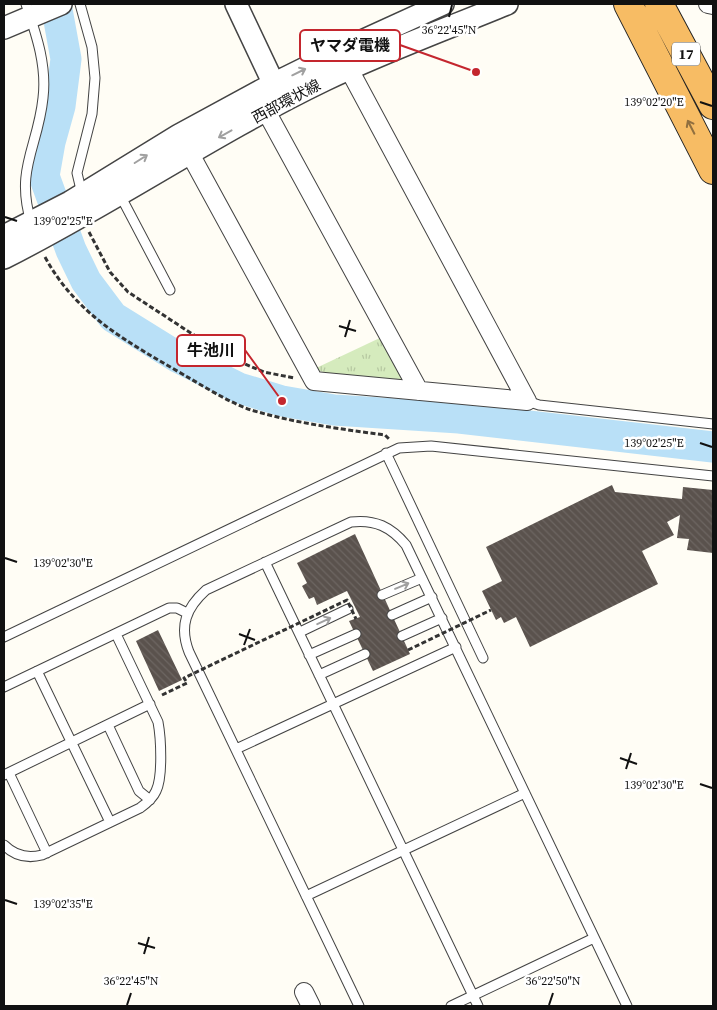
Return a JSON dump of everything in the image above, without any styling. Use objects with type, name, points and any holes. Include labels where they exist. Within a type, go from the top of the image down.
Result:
[{"type":"highway","name":"17","points":[[628,4],[713,170]]},
{"type":"highway","name":"17","points":[[659,4],[713,105]]},
{"type":"street","points":[[4,28],[30,12],[61,4]]},
{"type":"street","points":[[236,4],[274,99],[419,391]]},
{"type":"street","name":"西部環状線","points":[[36,231],[116,187],[191,153],[274,99],[340,51],[443,4]]},
{"type":"street","name":"西部環状線","points":[[116,187],[179,135],[348,71],[507,4]]},
{"type":"street","points":[[708,4],[713,5]]},
{"type":"street","points":[[340,51],[348,71],[527,401]]},
{"type":"street","points":[[179,135],[191,153],[314,381],[527,401]]},
{"type":"street","points":[[4,236],[36,231]]},
{"type":"street","points":[[4,258],[36,231]]},
{"type":"lane","points":[[78,209],[77,174],[92,114],[95,78],[92,48],[80,4]]},
{"type":"lane","points":[[30,12],[41,52],[44,78],[42,106],[25,176],[24,194],[36,231]]},
{"type":"lane","points":[[116,187],[170,290]]},
{"type":"lane","points":[[527,401],[539,405],[713,424]]},
{"type":"lane","points":[[4,636],[399,448],[431,446],[713,476]]},
{"type":"lane","points":[[386,453],[484,658]]},
{"type":"lane","points":[[359,1006],[185,641],[184,630],[186,613],[194,600],[206,590],[351,522],[362,521],[385,526],[393,531],[406,545],[627,1006]]},
{"type":"lane","points":[[265,562],[478,1006]]},
{"type":"lane","points":[[382,595],[422,578]]},
{"type":"lane","points":[[392,615],[432,597]]},
{"type":"lane","points":[[4,687],[169,608],[177,608],[186,613]]},
{"type":"lane","points":[[300,632],[348,609]]},
{"type":"lane","points":[[402,636],[442,618]]},
{"type":"lane","points":[[4,845],[14,853],[28,858],[47,853],[140,808],[150,800],[158,786],[160,735],[158,722],[116,634]]},
{"type":"lane","points":[[310,655],[356,634]]},
{"type":"lane","points":[[236,749],[456,647]]},
{"type":"lane","points":[[319,675],[365,654]]},
{"type":"lane","points":[[37,671],[110,822]]},
{"type":"lane","points":[[47,853],[6,774],[150,704]]},
{"type":"lane","points":[[108,725],[140,791],[150,800]]},
{"type":"lane","points":[[306,896],[525,793]]},
{"type":"lane","points":[[450,1006],[594,938]]},
{"type":"path","points":[[78,209],[110,272],[128,292],[243,364],[278,375],[314,381]]},
{"type":"path","points":[[36,231],[52,270],[71,296],[110,332],[215,393],[250,409],[321,427],[385,436],[399,448]]},
{"type":"path","points":[[162,695],[187,683],[184,678],[347,600],[356,619]]},
{"type":"path","points":[[408,650],[491,610]]},
{"type":"green space","points":[[384,336],[409,380],[405,386],[345,379],[314,369]]},
{"type":"building","points":[[612,485],[615,492],[682,499],[683,487],[713,490],[713,553],[687,550],[689,539],[677,538],[680,515],[667,522],[674,535],[642,551],[658,584],[530,647],[516,617],[504,623],[501,617],[496,620],[482,591],[502,581],[486,547]]},
{"type":"building","points":[[355,534],[410,654],[373,671],[349,621],[360,617],[347,591],[317,605],[314,597],[309,599],[302,586],[307,583],[297,563]]},
{"type":"building","points":[[158,630],[182,680],[159,691],[136,641]]},
{"type":"waterway","points":[[56,4],[66,59],[60,106],[50,142],[44,176],[71,250],[86,281],[113,317],[179,358],[239,388],[282,401],[334,410],[459,418],[713,447]]},
{"type":"place","name":"ヤマダ電機","points":[[476,72]]},
{"type":"place","name":"牛池川","points":[[282,401]]}]
